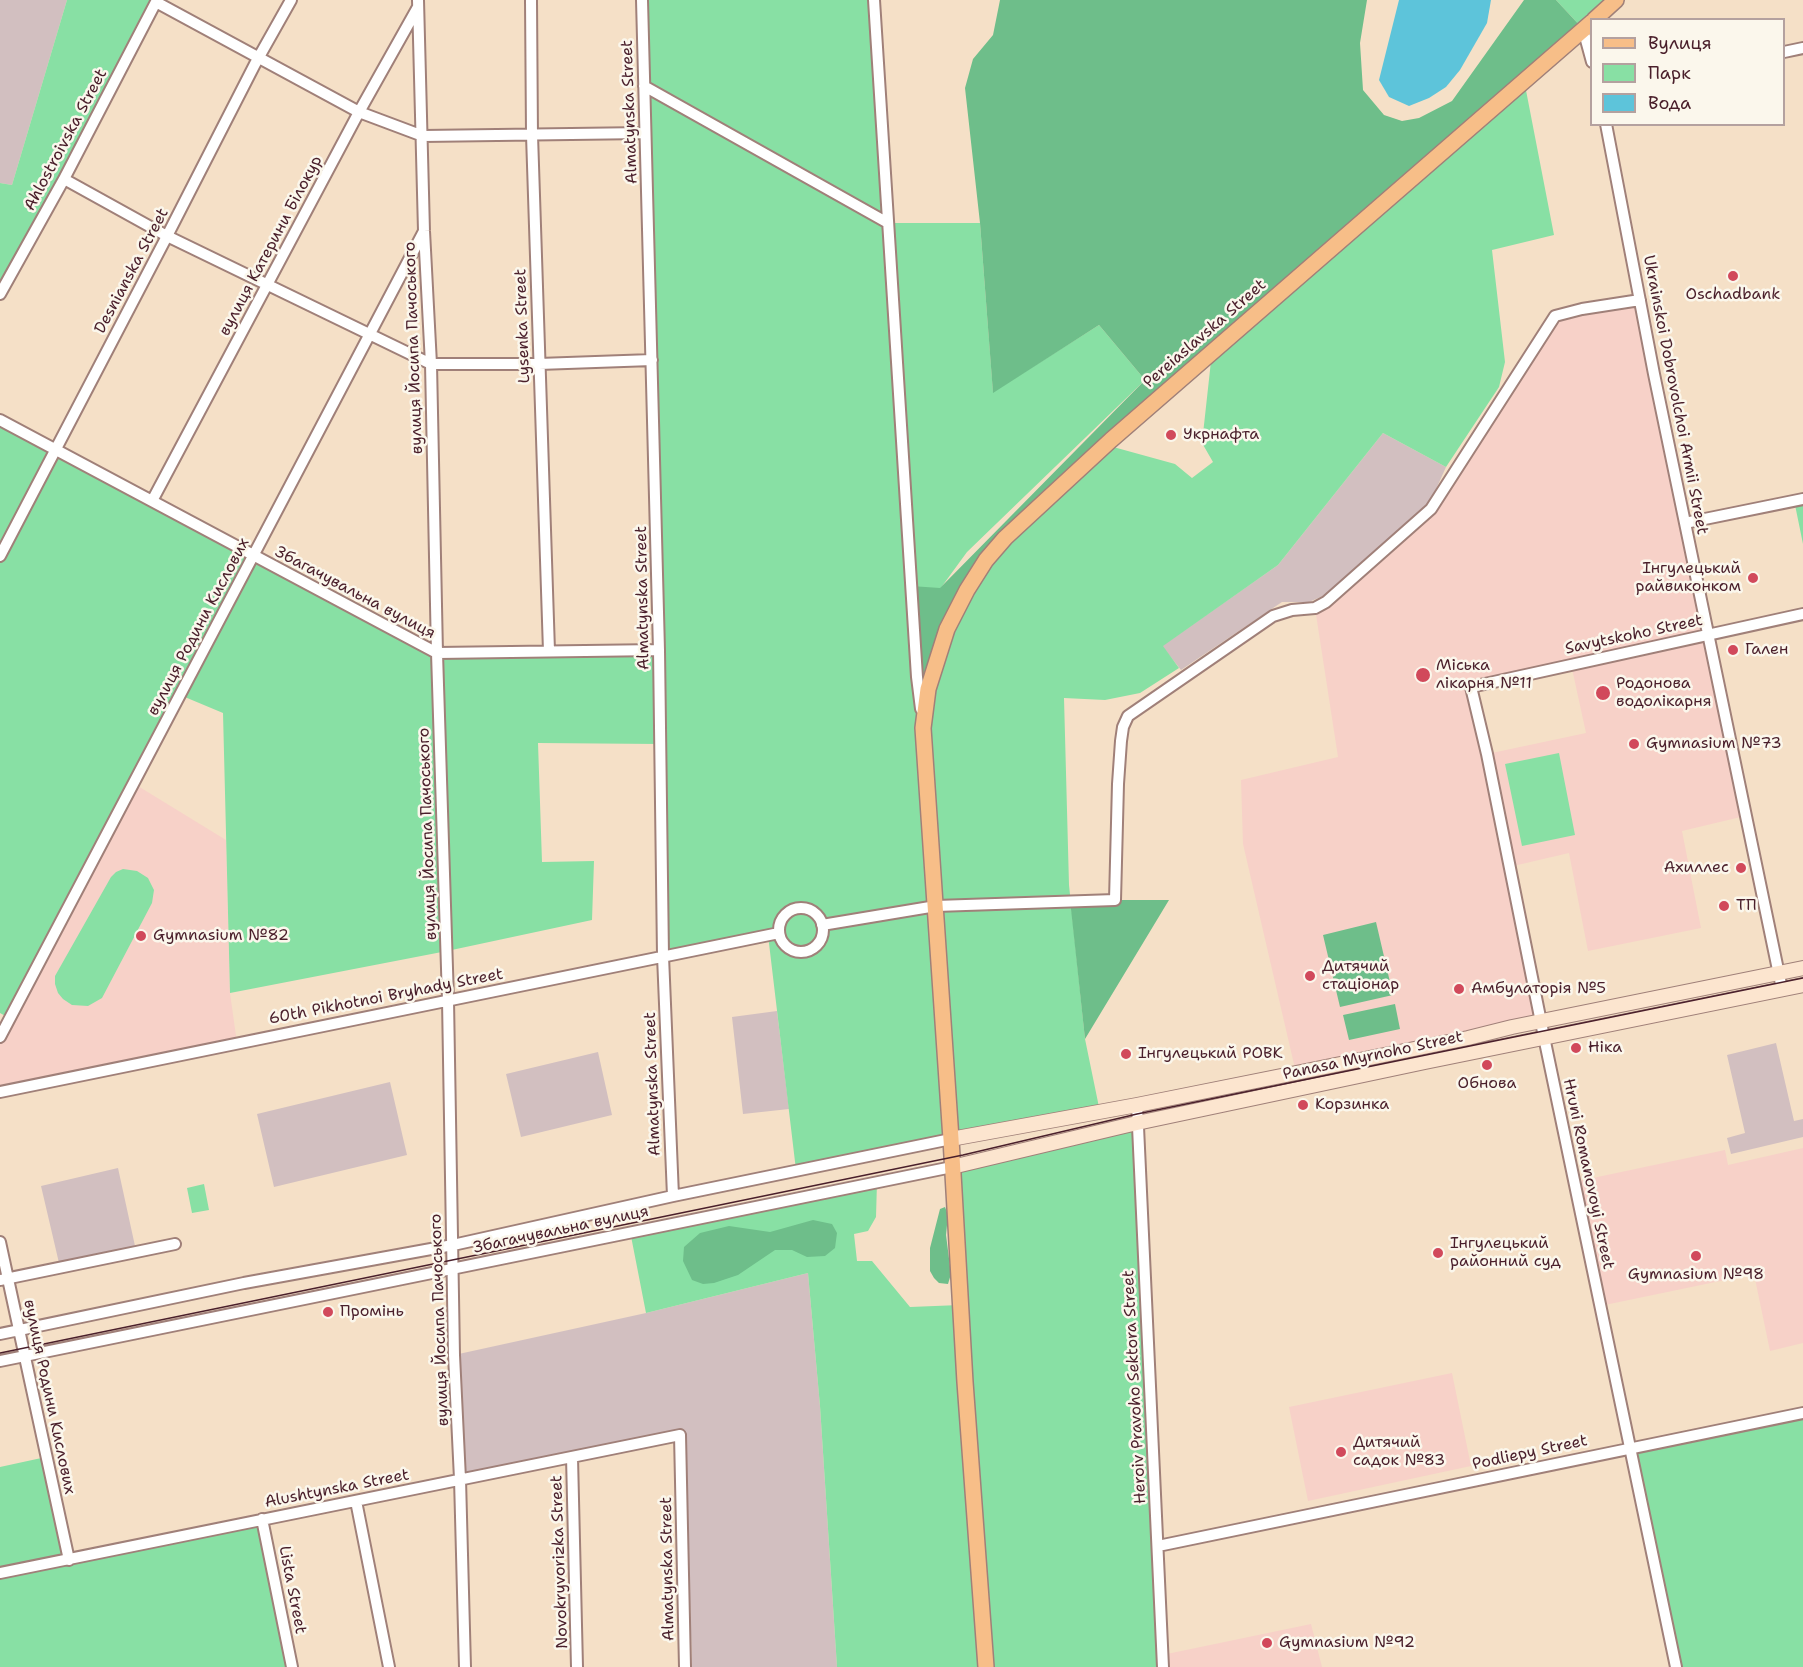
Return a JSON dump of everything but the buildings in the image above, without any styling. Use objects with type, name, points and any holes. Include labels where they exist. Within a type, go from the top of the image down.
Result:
[{"type":"main road","name":"Pereiaslavska Street","points":[[1595,18],[1617,0]]},
{"type":"main road","name":"Pereiaslavska Street","points":[[986,1667],[965,1382],[923,728],[928,689],[947,629],[986,560],[1005,538],[1112,440],[1589,23]]},
{"type":"main road","name":"Panasa Myrnoho Street","points":[[951,1139],[1137,1105],[1803,968]]},
{"type":"main road","name":"Panasa Myrnoho Street","points":[[952,1167],[1137,1123],[1803,985]]},
{"type":"street","name":"Desnianska Street","points":[[0,556],[259,57],[291,0]]},
{"type":"street","name":"Lysenka Street","points":[[531,0],[532,135],[549,651]]},
{"type":"street","name":"Almatynska Street","points":[[642,0],[659,650],[663,956],[673,1196]]},
{"type":"street","points":[[874,0],[917,677],[923,728]]},
{"type":"street","points":[[157,1],[359,112],[423,136],[645,133]]},
{"type":"street","name":"Ahlostroivska Street","points":[[0,294],[64,179],[157,1]]},
{"type":"street","name":"вулиця Катерини Білокур","points":[[152,501],[418,3]]},
{"type":"street","name":"вулиця Йосипа Пачоського","points":[[418,3],[424,231],[431,364],[448,1000],[454,1355],[465,1667]]},
{"type":"street","points":[[1785,52],[1803,48]]},
{"type":"street","points":[[644,86],[888,223]]},
{"type":"street","name":"Ukrainskoi Dobrovolchoi Armii Street","points":[[1606,126],[1685,523],[1782,989]]},
{"type":"street","points":[[64,179],[168,236],[431,364],[539,364],[652,360]]},
{"type":"street","name":"вулиця Родини Кислових","points":[[0,1037],[424,231]]},
{"type":"street","points":[[822,926],[936,906],[1115,900],[1120,762],[1123,728],[1128,716],[1273,616],[1292,610],[1315,608],[1326,602],[1431,509],[1555,316],[1582,309],[1640,300]]},
{"type":"street","name":"Збагачувальна вулиця","points":[[0,420],[437,653],[659,650]]},
{"type":"street","points":[[1685,523],[1803,499]]},
{"type":"street","name":"Savytskoho Street","points":[[1471,687],[1803,614]]},
{"type":"street","name":"Hruni Romanovoyi Street","points":[[1471,687],[1487,754],[1676,1667]]},
{"type":"street","points":[[798,908],[814,913],[822,926],[820,940],[811,949],[804,951],[787,947],[779,933],[780,924],[786,914],[798,908]]},
{"type":"street","name":"60th Pikhotnoi Bryhady Street","points":[[0,1092],[779,933]]},
{"type":"street","name":"Heroiv Pravoho Sektora Street","points":[[1137,1105],[1163,1667]]},
{"type":"street","name":"Збагачувальна вулиця","points":[[0,1334],[234,1285],[453,1245],[673,1196],[951,1139]]},
{"type":"street","name":"Збагачувальна вулиця","points":[[0,1361],[952,1167]]},
{"type":"street","name":"вулиця Родини Кислових","points":[[0,1242],[4,1280],[18,1330],[69,1560]]},
{"type":"street","points":[[4,1280],[175,1244]]},
{"type":"street","name":"Podliepy Street","points":[[1158,1546],[1803,1413]]},
{"type":"street","name":"Almatynska Street","points":[[680,1435],[686,1667]]},
{"type":"street","name":"Alushtynska Street","points":[[0,1573],[680,1435]]},
{"type":"street","name":"Novokryvorizka Street","points":[[572,1457],[578,1667]]},
{"type":"street","points":[[356,1501],[389,1667]]},
{"type":"street","name":"Lista Street","points":[[262,1519],[292,1667]]},
{"type":"shaded area","points":[[0,0],[67,0],[12,185],[0,183]]},
{"type":"shaded area","name":"Міська лікарня №11","points":[[1640,300],[1745,816],[1682,831],[1701,928],[1588,951],[1569,853],[1509,867],[1541,1021],[1296,1073],[1243,844],[1241,780],[1338,757],[1315,608],[1431,509],[1555,316]],"holes":[[[1571,664],[1586,733],[1487,754],[1471,687]]]},
{"type":"shaded area","points":[[1383,433],[1446,467],[1428,507],[1323,596],[1309,602],[1282,602],[1181,670],[1162,646],[1278,565]]},
{"type":"shaded area","name":"Gymnasium №82","points":[[133,783],[226,840],[230,993],[237,1043],[0,1092],[0,1037]]},
{"type":"shaded area","points":[[777,1011],[789,1109],[743,1114],[732,1017]]},
{"type":"shaded area","points":[[1776,1043],[1794,1121],[1803,1119],[1803,1137],[1731,1154],[1727,1138],[1745,1133],[1727,1055]]},
{"type":"shaded area","points":[[598,1052],[612,1115],[521,1137],[506,1074]]},
{"type":"shaded area","points":[[390,1082],[407,1155],[274,1187],[257,1114]]},
{"type":"shaded area","name":"Gymnasium №98","points":[[1803,1148],[1803,1343],[1770,1351],[1754,1274],[1600,1306],[1574,1182],[1725,1150],[1728,1165]]},
{"type":"shaded area","points":[[118,1168],[135,1246],[59,1263],[41,1186]]},
{"type":"shaded area","points":[[808,1273],[820,1406],[837,1667],[692,1667],[685,1438],[460,1479],[454,1355],[646,1313]]},
{"type":"shaded area","points":[[1452,1373],[1471,1466],[1308,1501],[1289,1407]]},
{"type":"shaded area","name":"Gymnasium №92","points":[[1311,1624],[1322,1667],[1163,1667],[1162,1655]]},
{"type":"green space","points":[[67,0],[157,0],[0,294],[0,183],[12,185]]},
{"type":"green space","points":[[642,0],[874,0],[889,223],[980,223],[993,392],[1099,325],[1145,380],[967,552],[940,589],[928,689],[986,560],[1106,445],[1175,464],[1192,478],[1213,462],[1202,443],[1212,352],[1524,80],[1554,235],[1492,250],[1505,362],[1499,387],[1446,467],[1383,433],[1278,565],[1163,646],[1179,668],[1140,693],[1105,700],[1064,698],[1069,885],[1085,1039],[1100,1112],[796,1170],[768,935],[663,956],[659,744],[538,743],[542,862],[594,861],[592,920],[230,993],[223,713],[180,695],[9,1018],[0,1013],[0,420],[437,653],[659,650]]},
{"type":"green space","points":[[1000,0],[1367,0],[1360,43],[1363,90],[1384,115],[1402,121],[1419,118],[1452,101],[1524,0],[1556,0],[1583,29],[1005,538],[967,590],[923,728],[911,586],[940,588],[1145,380],[1099,325],[993,393],[980,223],[965,88],[973,59],[993,35]]},
{"type":"green space","points":[[1556,0],[1616,0],[1596,18],[1590,18],[1590,23],[1583,29]]},
{"type":"green space","points":[[1803,499],[1803,544],[1794,500]]},
{"type":"green space","points":[[1559,753],[1575,835],[1522,846],[1505,764]]},
{"type":"green space","points":[[123,869],[137,871],[148,878],[154,890],[152,903],[102,998],[88,1006],[72,1005],[58,993],[55,976],[111,877]]},
{"type":"green space","points":[[1070,900],[1169,900],[1085,1039]]},
{"type":"green space","points":[[1376,922],[1393,995],[1340,1007],[1323,935]]},
{"type":"green space","points":[[1395,1004],[1400,1029],[1349,1040],[1343,1015]]},
{"type":"green space","points":[[1137,1123],[1163,1667],[837,1667],[820,1406],[808,1273],[646,1313],[630,1231],[877,1182],[876,1217],[868,1231],[854,1234],[857,1261],[872,1261],[910,1307],[960,1305],[952,1167]]},
{"type":"green space","points":[[204,1184],[209,1210],[192,1213],[187,1188]]},
{"type":"green space","points":[[945,1207],[948,1215],[946,1235],[951,1274],[948,1284],[939,1283],[930,1271],[930,1248],[940,1209]]},
{"type":"green space","points":[[813,1220],[832,1224],[837,1233],[835,1248],[825,1256],[807,1257],[792,1250],[775,1250],[738,1275],[703,1284],[692,1280],[683,1261],[684,1247],[700,1233],[729,1226],[770,1232]]},
{"type":"green space","points":[[1803,1413],[1803,1667],[1676,1667],[1630,1448]]},
{"type":"green space","points":[[46,1457],[69,1559],[262,1519],[292,1667],[0,1667],[0,1467]]},
{"type":"water","points":[[1399,0],[1491,0],[1487,23],[1460,70],[1446,87],[1429,98],[1409,106],[1389,97],[1379,80]]},
{"type":"tram line","points":[[0,1353],[963,1155],[1137,1114],[1803,978]]},
{"type":"place","name":"Oschadbank","points":[[1733,276]]},
{"type":"place","name":"Укрнафта","points":[[1171,435]]},
{"type":"place","name":"Інгулецький райвиконком","points":[[1753,578]]},
{"type":"place","name":"Гален","points":[[1733,650]]},
{"type":"place","name":"Міська лікарня №11","points":[[1423,675]]},
{"type":"place","name":"Родонова водолікарня","points":[[1603,693]]},
{"type":"place","name":"Gymnasium №73","points":[[1634,744]]},
{"type":"place","name":"Ахиллес","points":[[1741,868]]},
{"type":"place","name":"ТП","points":[[1724,906]]},
{"type":"place","name":"Gymnasium №82","points":[[141,936]]},
{"type":"place","name":"Дитячий стаціонар","points":[[1310,976]]},
{"type":"place","name":"Амбулаторія №5","points":[[1459,989]]},
{"type":"place","name":"Ніка","points":[[1576,1048]]},
{"type":"place","name":"Інгулецький РОВК","points":[[1126,1054]]},
{"type":"place","name":"Обнова","points":[[1487,1065]]},
{"type":"place","name":"Корзинка","points":[[1303,1105]]},
{"type":"place","name":"Інгулецький районний суд","points":[[1438,1253]]},
{"type":"place","name":"Gymnasium №98","points":[[1696,1256]]},
{"type":"place","name":"Промінь","points":[[328,1312]]},
{"type":"place","name":"Дитячий садок №83","points":[[1341,1452]]},
{"type":"place","name":"Gymnasium №92","points":[[1267,1643]]}]
